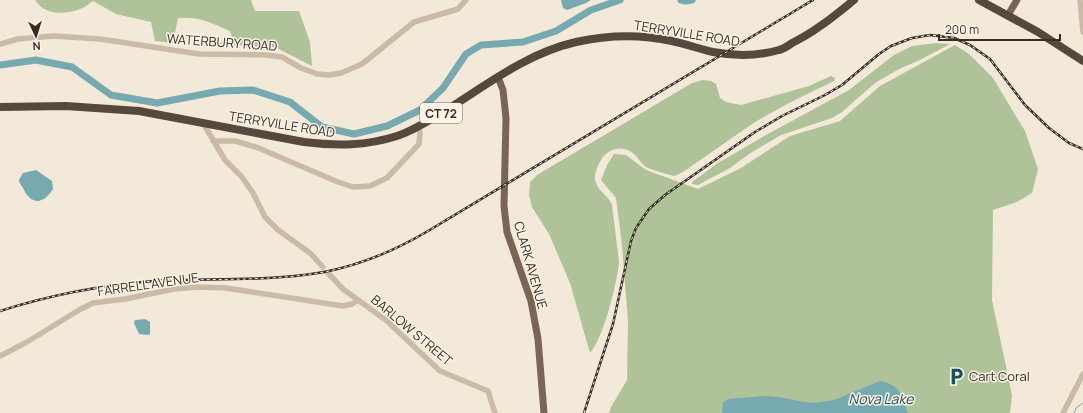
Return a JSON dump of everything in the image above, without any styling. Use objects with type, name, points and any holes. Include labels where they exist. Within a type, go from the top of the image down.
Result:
[{"type":"highway","name":"TERRYVILLE ROAD","points":[[0,107],[66,106],[139,111],[304,142],[339,146],[354,145],[376,142],[399,135],[418,126],[516,65],[549,50],[575,42],[626,36],[671,41],[715,52],[747,55],[780,50],[810,35],[854,0]]},
{"type":"highway","points":[[979,0],[1038,32],[1083,61]]},
{"type":"main road","points":[[1008,15],[1017,0]]},
{"type":"main road","name":"CLARK AVENUE","points":[[498,77],[503,90],[506,118],[504,206],[507,232],[531,301],[538,339],[544,413]]},
{"type":"street","name":"WATERBURY ROAD","points":[[0,44],[18,39],[54,36],[100,39],[198,54],[266,55],[282,57],[301,68],[317,74],[329,75],[341,73],[362,64],[414,22],[458,9],[466,0]]},
{"type":"street","points":[[1080,0],[1083,32]]},
{"type":"street","points":[[203,123],[225,160],[242,177],[253,192],[263,214],[284,234],[310,253],[321,265]]},
{"type":"street","points":[[213,142],[235,141],[256,147],[338,182],[353,187],[370,186],[386,178],[419,144],[420,134],[418,126]]},
{"type":"street","name":"BARLOW STREET","points":[[329,274],[340,286],[387,321],[440,371],[488,391],[495,413]]},
{"type":"street","name":"FARRELL AVENUE","points":[[0,356],[27,342],[90,304],[174,289],[199,287],[226,288],[343,306],[350,305],[358,300]]},
{"type":"street","points":[[1063,413],[1083,374]]},
{"type":"green space","points":[[35,0],[251,0],[255,11],[299,11],[310,42],[312,66],[275,47],[214,44],[233,40],[230,31],[198,19],[178,18],[173,43],[155,41],[151,22],[116,14],[93,1],[86,6],[70,12],[57,13],[44,9]]},
{"type":"green space","points":[[936,43],[950,44],[901,68],[875,83],[842,112],[832,118],[781,135],[749,154],[730,168],[698,185],[692,184],[692,182],[718,163],[849,90],[894,55],[912,46]]},
{"type":"green space","points":[[955,45],[969,54],[993,78],[1025,131],[1038,169],[1032,193],[1017,202],[993,210],[992,300],[1012,395],[1010,413],[609,413],[627,380],[628,322],[622,245],[616,198],[601,180],[607,165],[614,154],[626,155],[646,170],[698,189],[741,168],[790,136],[840,121],[880,86]]},
{"type":"green space","points":[[831,76],[835,78],[834,81],[755,122],[683,172],[674,176],[648,168],[642,164],[635,155],[626,149],[612,150],[604,156],[595,174],[595,180],[597,186],[609,199],[612,205],[619,262],[616,283],[605,323],[590,353],[570,283],[549,234],[532,207],[529,195],[530,182],[537,175],[692,83],[703,80],[711,81],[716,84],[720,98],[726,102],[741,105],[809,86]]},
{"type":"water","points":[[561,0],[591,0],[567,10],[563,8]]},
{"type":"water","points":[[36,170],[52,181],[53,189],[46,198],[38,201],[30,198],[26,194],[19,180],[23,173]]},
{"type":"water","points":[[145,319],[150,322],[150,334],[148,335],[139,334],[134,323],[135,320]]},
{"type":"water","name":"Nova Lake","points":[[880,381],[897,388],[902,396],[908,413],[722,413],[723,403],[728,399],[765,396],[814,403],[834,400]]},
{"type":"waterway","points":[[0,65],[36,60],[72,67],[111,95],[157,103],[220,91],[253,90],[290,102],[322,127],[354,134],[387,126],[420,110],[443,88],[466,54],[481,45],[523,42],[556,31],[591,10],[620,0]]},
{"type":"waterway","points":[[681,0],[692,0]]},
{"type":"waterway","points":[[1074,413],[1077,407],[1083,403]]},
{"type":"tunnel","points":[[321,265],[329,274]]},
{"type":"railway","points":[[0,311],[57,296],[115,285],[154,281],[261,278],[303,275],[337,269],[378,256],[428,231],[813,0]]},
{"type":"railway","points":[[584,413],[613,324],[631,241],[636,228],[649,209],[665,195],[755,132],[782,116],[842,85],[879,54],[891,46],[912,38],[930,35],[954,38],[970,45],[990,59],[1025,105],[1049,128],[1069,143],[1083,149]]},
{"type":"place","name":"Cart Coral","points":[[956,376]]}]
